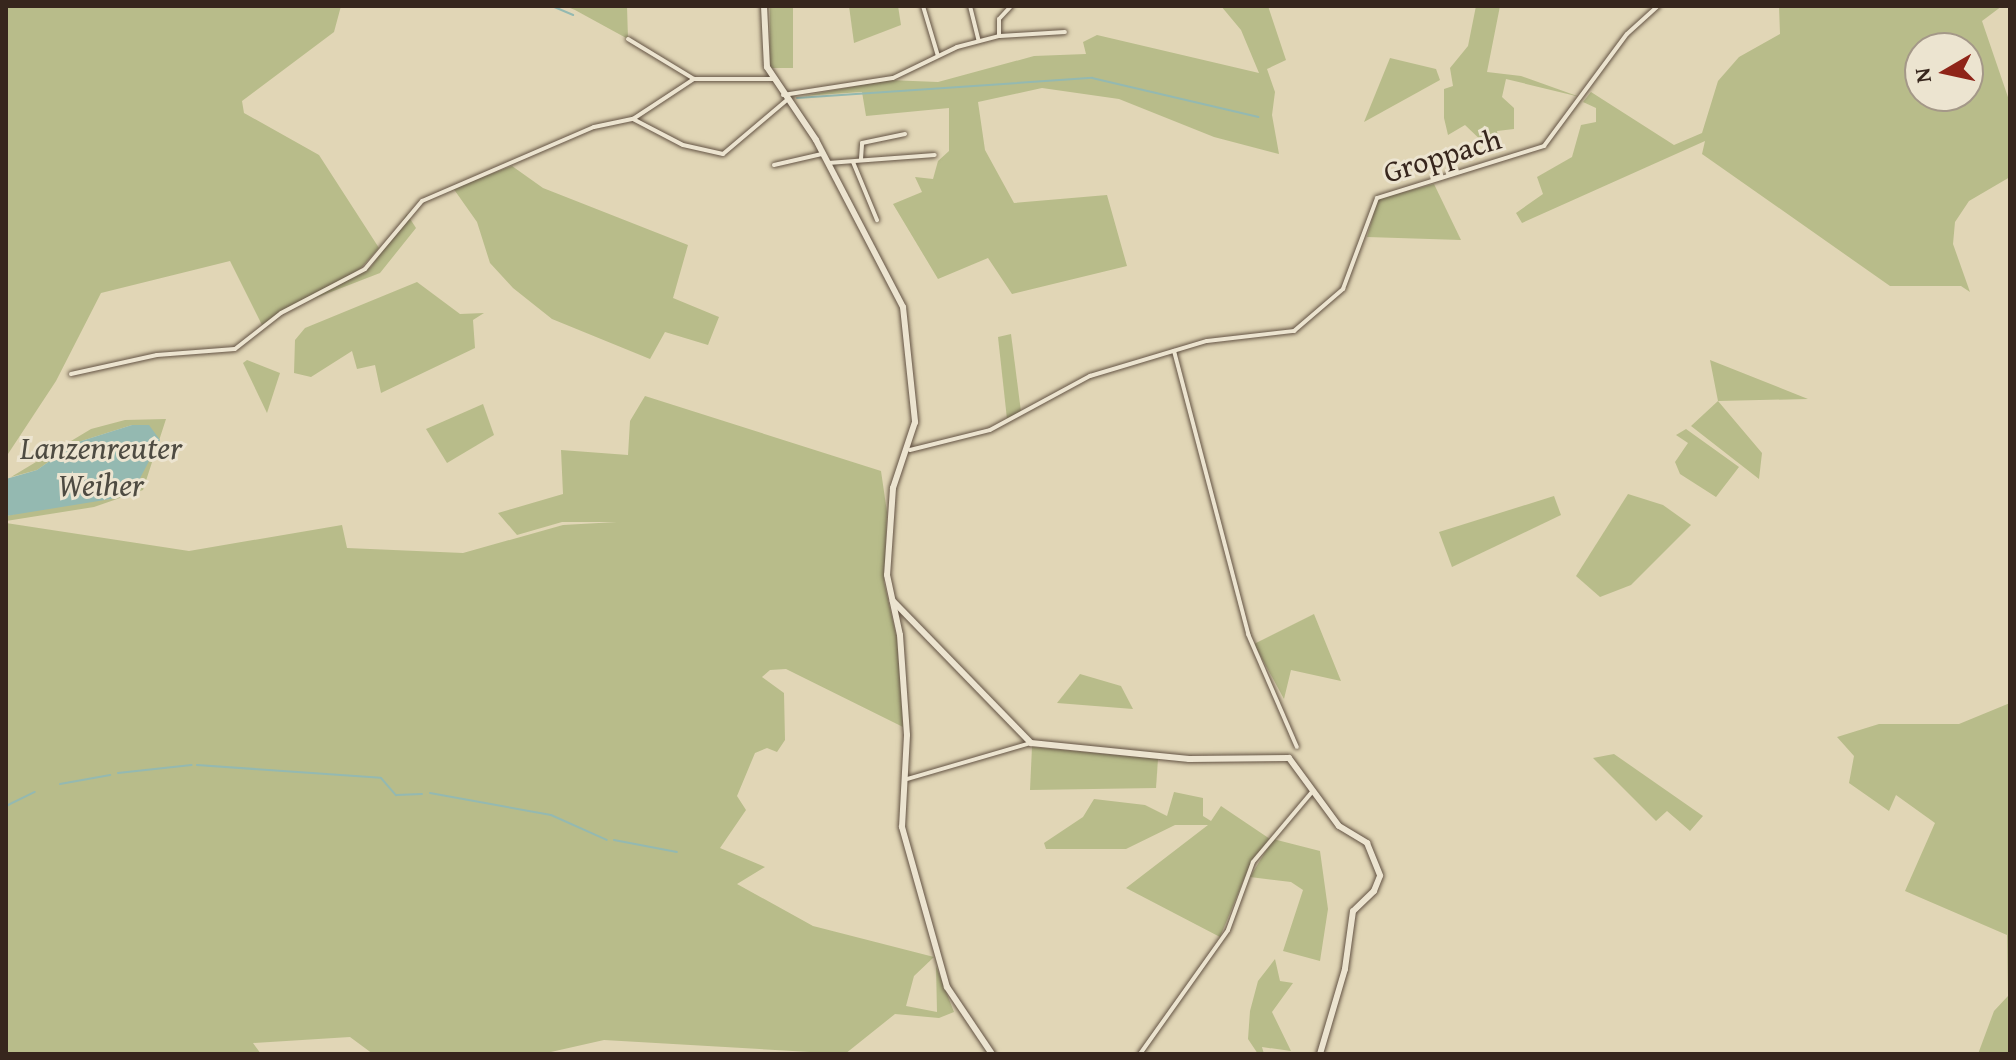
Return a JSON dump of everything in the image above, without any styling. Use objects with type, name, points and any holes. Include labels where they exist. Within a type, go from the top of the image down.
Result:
[{"type":"main road","points":[[764,6],[762,41],[773,79],[822,154],[899,296],[915,422],[910,450],[892,501],[887,575],[893,601],[907,779],[904,843],[941,972],[959,1011],[992,1054]]},
{"type":"main road","points":[[893,601],[1031,743],[1189,759],[1282,755],[1346,833],[1367,843],[1380,876],[1374,891],[1353,911],[1345,970],[1320,1054]]},
{"type":"street","points":[[923,6],[938,56]]},
{"type":"street","points":[[970,6],[979,41]]},
{"type":"street","points":[[999,36],[999,19],[1011,6]]},
{"type":"street","name":"Groppach","points":[[1174,351],[1229,337],[1282,336],[1327,306],[1355,270],[1377,198],[1416,182],[1445,180],[1491,159],[1536,151],[1574,109],[1627,34],[1658,6]]},
{"type":"street","points":[[633,119],[683,145],[723,154],[785,97],[893,78],[938,56],[999,36],[1065,32]]},
{"type":"street","points":[[628,39],[694,79],[773,79]]},
{"type":"street","points":[[71,374],[157,355],[235,349],[281,313],[365,269],[422,201],[614,120],[633,119],[694,79]]},
{"type":"street","points":[[861,159],[863,142],[905,134]]},
{"type":"street","points":[[774,165],[822,154]]},
{"type":"street","points":[[826,164],[935,155]]},
{"type":"street","points":[[853,162],[877,220]]},
{"type":"street","points":[[910,450],[990,430],[1090,376],[1174,351],[1248,634],[1297,747]]},
{"type":"street","points":[[907,779],[1031,743]]},
{"type":"street","points":[[1140,1054],[1228,930],[1253,862],[1312,792]]},
{"type":"green space","points":[[6,6],[341,6],[334,32],[242,101],[244,113],[319,155],[379,248],[360,269],[262,325],[230,261],[101,293],[56,381],[6,457]]},
{"type":"green space","points":[[565,6],[627,6],[628,39],[575,10]]},
{"type":"green space","points":[[770,6],[793,6],[793,68],[770,68]]},
{"type":"green space","points":[[849,6],[898,6],[901,25],[854,43]]},
{"type":"green space","points":[[1221,6],[1268,6],[1286,60],[1267,69],[1275,92],[1272,115],[1279,154],[1214,137],[1119,99],[1042,88],[978,102],[985,150],[1014,203],[1107,195],[1127,266],[1012,294],[988,258],[938,279],[893,204],[922,192],[915,177],[933,179],[938,161],[949,151],[949,108],[866,116],[862,92],[803,96],[888,80],[938,82],[1034,56],[1086,54],[1083,42],[1097,35],[1259,73],[1241,30]]},
{"type":"green space","points":[[1476,6],[1500,6],[1487,72],[1521,76],[1580,97],[1506,79],[1502,97],[1514,108],[1514,129],[1497,131],[1499,142],[1486,145],[1465,125],[1448,135],[1444,118],[1444,89],[1453,86],[1450,68],[1468,46]]},
{"type":"green space","points":[[1779,6],[2002,6],[1982,21],[2010,103],[2010,177],[1969,201],[1955,222],[1953,244],[1970,292],[1961,286],[1890,286],[1702,154],[1705,141],[1522,223],[1516,213],[1543,194],[1537,177],[1572,157],[1581,125],[1596,122],[1596,108],[1583,102],[1591,92],[1674,145],[1702,133],[1718,81],[1739,57],[1780,34]]},
{"type":"green space","points":[[1390,58],[1436,69],[1440,80],[1364,122]]},
{"type":"green space","points":[[512,166],[543,188],[688,245],[673,298],[719,317],[708,345],[665,332],[650,359],[552,319],[513,288],[490,263],[477,222],[453,188]]},
{"type":"green space","points":[[1434,184],[1461,240],[1367,237],[1378,199]]},
{"type":"green space","points":[[407,214],[416,228],[380,273],[300,304],[371,267]]},
{"type":"green space","points":[[417,282],[460,314],[484,313],[473,320],[475,348],[381,393],[375,365],[357,369],[352,351],[311,377],[294,373],[295,340],[305,328]]},
{"type":"green space","points":[[1011,334],[1021,412],[1007,419],[998,337]]},
{"type":"green space","points":[[247,360],[280,373],[267,413],[243,363]]},
{"type":"green space","points":[[1710,360],[1808,399],[1718,401]]},
{"type":"green space","points":[[645,396],[881,471],[887,512],[884,582],[897,639],[903,727],[786,669],[770,670],[762,677],[784,693],[785,740],[777,752],[767,748],[755,753],[737,796],[746,810],[720,848],[765,867],[737,884],[813,926],[934,957],[914,976],[906,1006],[937,1012],[936,966],[954,1012],[939,1018],[895,1014],[845,1054],[604,1040],[542,1054],[373,1054],[350,1037],[253,1043],[261,1054],[6,1054],[6,523],[189,551],[342,525],[347,548],[463,553],[563,525],[617,522],[562,522],[517,535],[498,513],[563,494],[561,450],[628,455],[630,421]]},
{"type":"green space","points":[[1718,401],[1762,453],[1759,479],[1691,426]]},
{"type":"green space","points":[[483,404],[494,435],[447,463],[426,429]]},
{"type":"green space","points":[[166,419],[143,490],[94,507],[6,521],[6,516],[52,505],[111,499],[136,486],[132,425],[75,443],[37,470],[11,477],[91,429],[125,420]]},
{"type":"green space","points":[[1686,429],[1739,467],[1716,497],[1680,474],[1675,462],[1688,443],[1676,435]]},
{"type":"green space","points":[[1628,494],[1663,505],[1691,525],[1631,585],[1600,597],[1576,576]]},
{"type":"green space","points":[[1554,496],[1561,515],[1452,567],[1439,532]]},
{"type":"green space","points":[[1314,614],[1341,681],[1291,670],[1284,699],[1254,644]]},
{"type":"green space","points":[[1080,674],[1121,686],[1133,709],[1057,703]]},
{"type":"green space","points":[[2010,703],[2010,1054],[1978,1054],[1994,1011],[2008,996],[2007,935],[1905,891],[1935,823],[1896,795],[1889,811],[1849,783],[1854,756],[1837,737],[1879,724],[1959,724]]},
{"type":"green space","points":[[1032,747],[1158,759],[1156,788],[1030,790]]},
{"type":"green space","points":[[1614,754],[1703,816],[1690,831],[1667,811],[1656,821],[1593,758]]},
{"type":"green space","points":[[1174,792],[1203,798],[1203,816],[1211,821],[1221,806],[1270,839],[1252,860],[1220,937],[1126,888],[1208,825],[1175,825],[1126,849],[1046,849],[1044,843],[1083,817],[1094,799],[1145,805],[1167,816]]},
{"type":"green space","points":[[1273,839],[1320,851],[1328,909],[1320,961],[1283,951],[1303,890],[1291,882],[1250,877]]},
{"type":"green space","points":[[1275,959],[1280,981],[1293,983],[1272,1012],[1291,1051],[1262,1047],[1264,1054],[1258,1054],[1248,1039],[1250,1011],[1258,981]]},
{"type":"water","name":"Lanzenreuter Weiher","points":[[132,425],[149,425],[160,440],[136,486],[111,499],[6,516],[6,479],[37,470],[75,443]]},
{"type":"waterway","points":[[552,6],[573,15]]},
{"type":"waterway","points":[[797,98],[1092,78],[1258,117]]},
{"type":"waterway","points":[[118,773],[192,765]]},
{"type":"waterway","points":[[197,765],[381,778],[396,795],[422,794]]},
{"type":"waterway","points":[[60,784],[110,775]]},
{"type":"waterway","points":[[6,806],[35,792]]},
{"type":"waterway","points":[[430,793],[551,815],[607,840]]},
{"type":"waterway","points":[[614,840],[677,852]]}]
